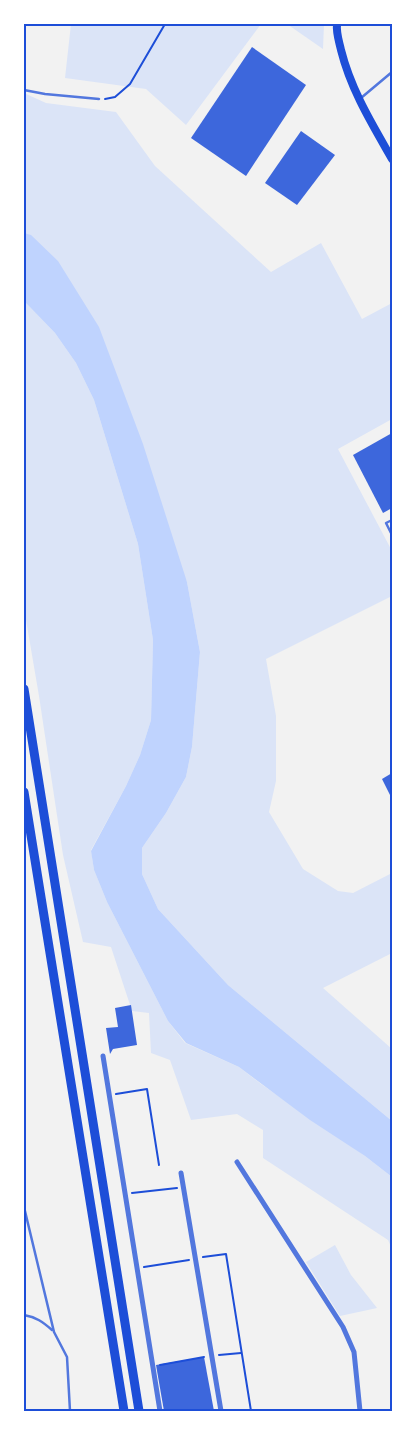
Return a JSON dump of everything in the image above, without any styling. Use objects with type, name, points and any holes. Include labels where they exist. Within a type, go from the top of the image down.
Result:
[{"type":"highway","points":[[24,689],[139,1411]]},
{"type":"highway","points":[[24,792],[124,1411]]},
{"type":"main road","points":[[337,24],[336,31],[345,66],[359,100],[392,159]]},
{"type":"street","points":[[103,1056],[160,1411]]},
{"type":"street","points":[[237,1162],[344,1327],[354,1352],[360,1411]]},
{"type":"street","points":[[181,1174],[221,1411]]},
{"type":"lane","points":[[359,100],[392,72]]},
{"type":"lane","points":[[24,90],[45,94],[99,98]]},
{"type":"lane","points":[[392,520],[386,523],[392,535]]},
{"type":"lane","points":[[24,1207],[54,1332],[67,1357],[70,1411]]},
{"type":"lane","points":[[24,1315],[35,1317],[54,1332]]},
{"type":"path","points":[[99,98],[116,97],[130,84],[164,24]]},
{"type":"path","points":[[109,1095],[147,1089],[159,1165]]},
{"type":"path","points":[[125,1194],[183,1187]]},
{"type":"path","points":[[137,1268],[226,1254],[251,1411]]},
{"type":"path","points":[[153,1366],[241,1353]]},
{"type":"shaded area","points":[[71,24],[261,24],[186,125],[146,89],[65,78]]},
{"type":"shaded area","points":[[287,24],[324,24],[323,49]]},
{"type":"shaded area","points":[[24,93],[46,103],[116,112],[155,166],[271,272],[321,243],[362,319],[392,303],[392,419],[338,449],[392,551],[392,596],[266,659],[276,716],[276,781],[269,812],[303,869],[338,891],[353,893],[392,873],[392,953],[323,988],[392,1049],[392,1121],[228,985],[158,909],[142,874],[142,848],[166,813],[186,777],[192,747],[200,652],[187,582],[31,236],[24,233]]},
{"type":"shaded area","points":[[24,301],[55,333],[76,363],[94,400],[138,544],[153,640],[151,720],[140,755],[126,786],[91,850],[94,870],[107,902],[168,1021],[185,1043],[239,1067],[392,1177],[392,1249],[388,1240],[263,1158],[263,1130],[237,1114],[191,1120],[170,1060],[151,1053],[149,1013],[132,1011],[111,947],[83,942],[63,855],[24,608]]},
{"type":"shaded area","points":[[335,1245],[351,1275],[377,1308],[340,1316],[306,1262]]},
{"type":"water","points":[[24,233],[31,235],[58,261],[99,327],[143,444],[187,582],[200,652],[192,747],[186,777],[166,813],[142,848],[142,874],[158,909],[228,985],[392,1121],[392,1177],[365,1156],[310,1120],[239,1067],[186,1043],[168,1021],[107,902],[94,870],[91,851],[126,786],[140,755],[151,720],[153,640],[138,544],[94,400],[76,363],[55,333],[24,301]]},
{"type":"building","points":[[252,47],[306,85],[246,176],[191,138]]},
{"type":"building","points":[[301,131],[335,155],[297,205],[265,183]]},
{"type":"building","points":[[392,433],[392,508],[383,513],[353,455]]},
{"type":"building","points":[[392,773],[392,799],[382,779]]},
{"type":"building","points":[[131,1005],[137,1045],[113,1049],[110,1054],[106,1028],[118,1027],[115,1008]]},
{"type":"building","points":[[204,1357],[214,1411],[164,1411],[156,1365]]}]
